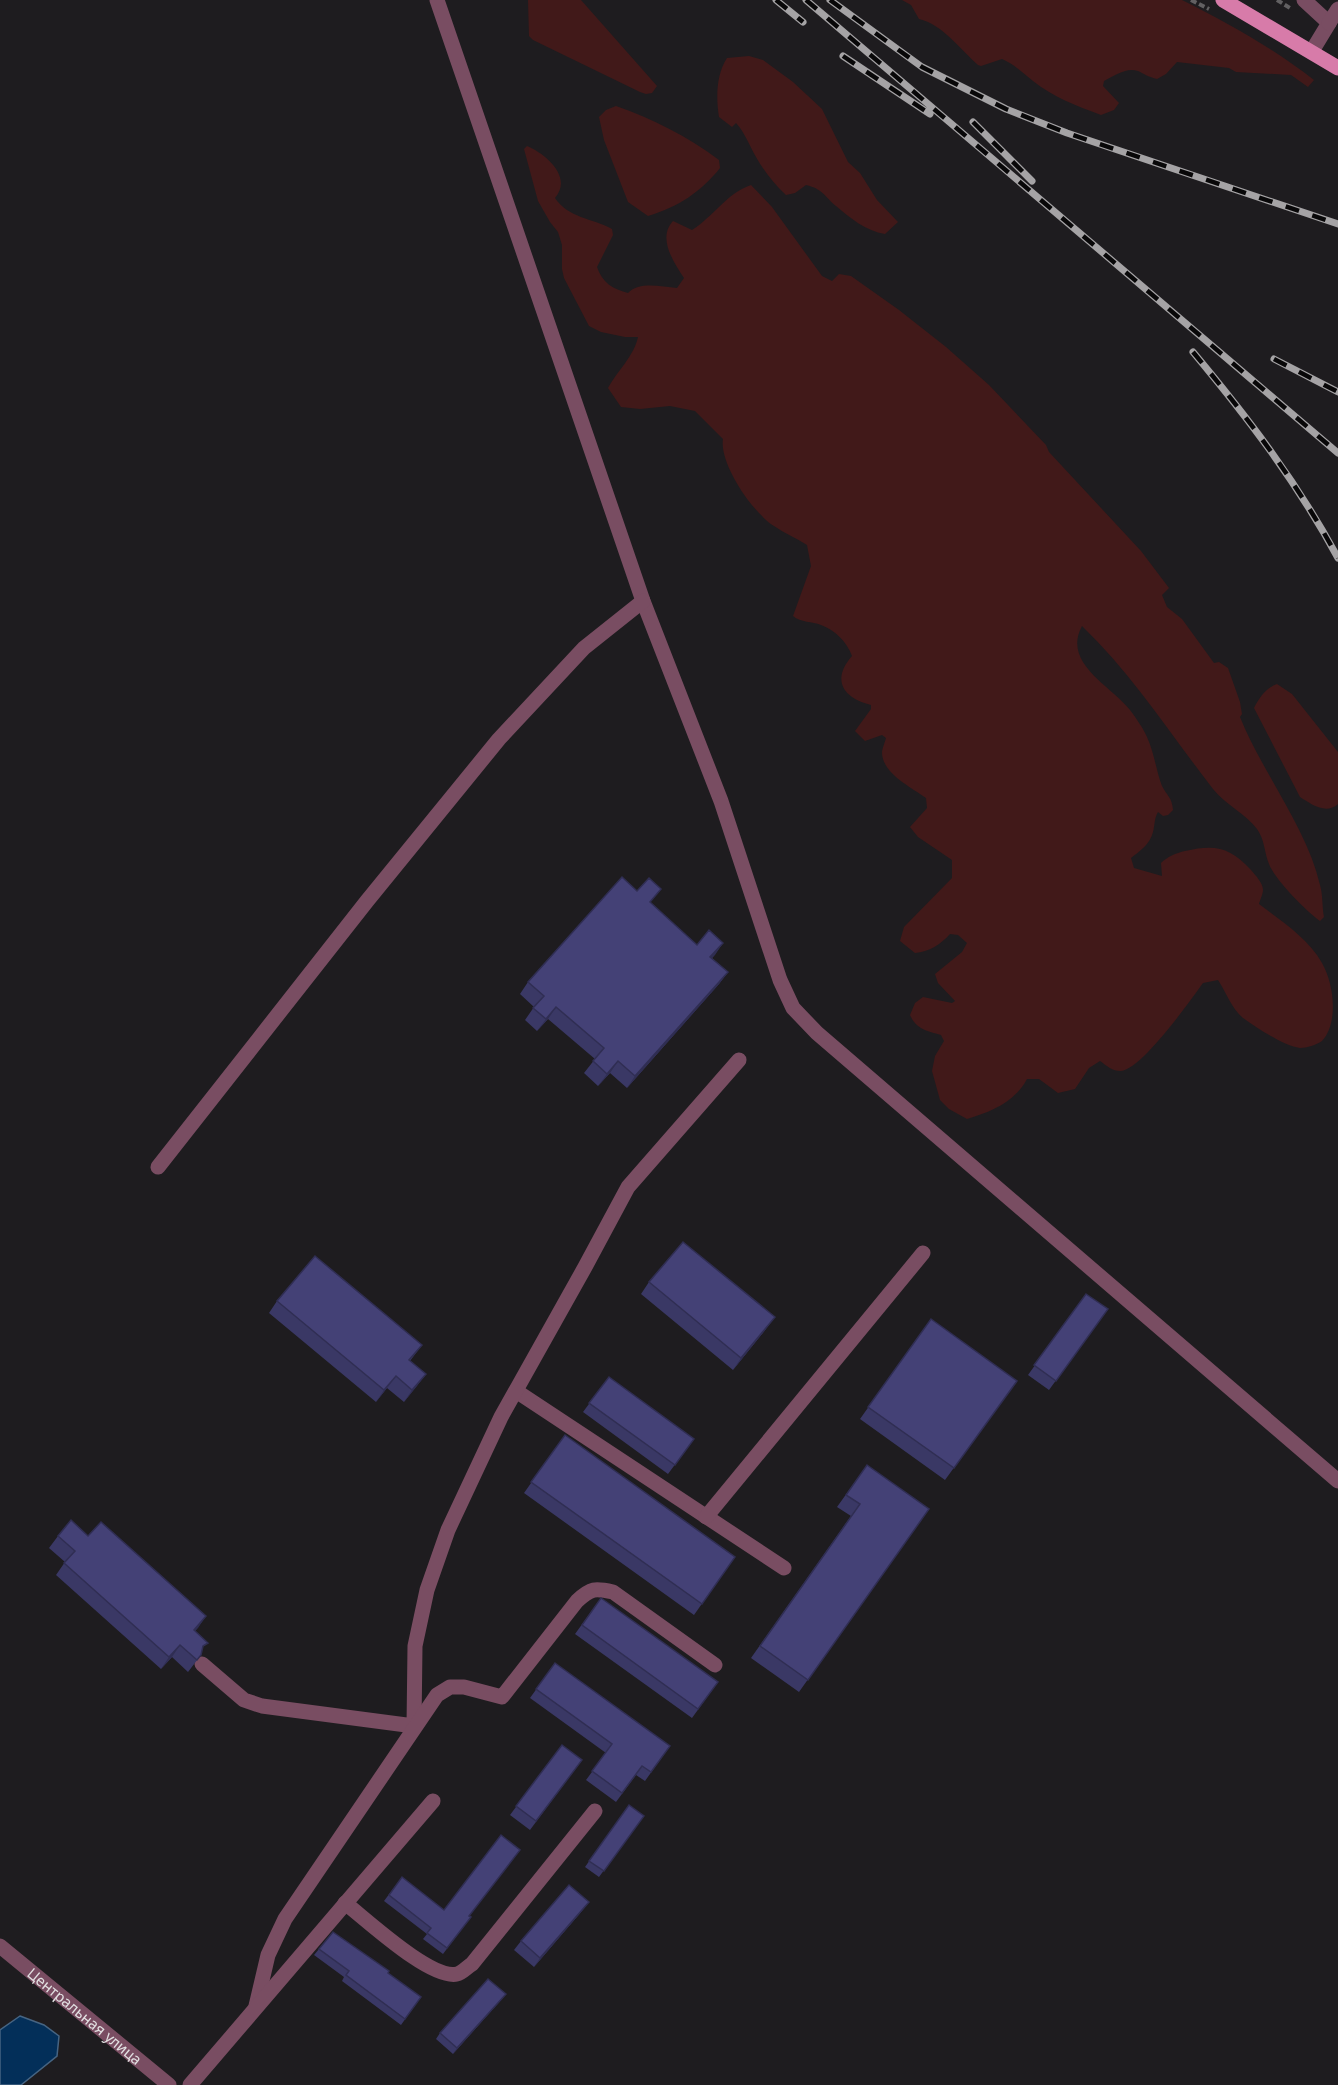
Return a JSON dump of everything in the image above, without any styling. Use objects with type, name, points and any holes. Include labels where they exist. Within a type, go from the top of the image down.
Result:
[{"type":"main road","points":[[1223,0],[1338,68]]},
{"type":"street","points":[[437,0],[643,602],[721,801],[780,980],[793,1008],[817,1033],[1338,1480]]},
{"type":"street","points":[[1304,0],[1329,23]]},
{"type":"street","points":[[1312,51],[1338,9]]},
{"type":"street","points":[[158,1167],[499,739],[584,648],[643,602]]},
{"type":"street","points":[[414,1726],[415,1646],[427,1590],[448,1530],[501,1417],[628,1187],[739,1060]]},
{"type":"street","points":[[706,1517],[923,1253]]},
{"type":"street","points":[[516,1391],[784,1568]]},
{"type":"street","points":[[256,2006],[268,1955],[285,1919],[437,1695],[450,1686],[464,1687],[502,1698],[577,1601],[588,1590],[599,1588],[613,1592],[715,1665]]},
{"type":"street","points":[[202,1664],[244,1701],[262,1706],[414,1726]]},
{"type":"street","points":[[190,2085],[433,1802]]},
{"type":"street","points":[[345,1903],[425,1966],[440,1974],[458,1974],[472,1964],[595,1811]]},
{"type":"street","name":"Центральная улица","points":[[0,1946],[169,2085]]},
{"type":"shaded area","points":[[528,0],[581,0],[657,86],[652,93],[640,92],[533,40],[529,36]]},
{"type":"shaded area","points":[[902,0],[1182,0],[1283,57],[1314,80],[1308,87],[1291,75],[1236,72],[1229,68],[1177,62],[1166,74],[1157,79],[1138,71],[1129,70],[1104,81],[1103,86],[1119,103],[1114,110],[1101,115],[1049,92],[1002,59],[978,65],[936,26],[919,19],[911,5]]},
{"type":"shaded area","points":[[749,56],[763,60],[793,82],[822,109],[848,162],[860,173],[877,200],[898,222],[885,234],[859,223],[812,187],[806,185],[795,193],[786,195],[762,167],[736,123],[732,127],[719,117],[718,87],[723,65],[727,58]]},
{"type":"shaded area","points":[[616,106],[656,122],[682,136],[719,160],[720,168],[688,198],[648,216],[628,202],[604,140],[599,117],[606,110]]},
{"type":"shaded area","points":[[527,146],[549,160],[559,174],[560,190],[555,198],[560,205],[573,214],[612,229],[613,235],[597,267],[608,284],[628,293],[645,286],[677,288],[684,278],[672,258],[667,243],[668,228],[673,221],[692,230],[727,199],[751,185],[772,207],[822,276],[832,281],[839,274],[851,276],[946,347],[989,385],[1141,551],[1169,588],[1162,595],[1167,607],[1182,619],[1214,663],[1219,662],[1228,668],[1240,702],[1242,714],[1240,717],[1249,738],[1295,821],[1314,864],[1321,889],[1324,917],[1320,921],[1284,886],[1272,871],[1262,837],[1257,829],[1213,789],[1118,664],[1082,626],[1078,639],[1078,651],[1083,662],[1130,710],[1141,727],[1173,810],[1163,816],[1158,812],[1150,840],[1131,858],[1134,868],[1162,876],[1161,863],[1166,859],[1182,852],[1205,848],[1221,849],[1243,862],[1263,887],[1259,904],[1302,938],[1316,954],[1326,972],[1333,1004],[1331,1025],[1322,1041],[1300,1048],[1271,1036],[1239,1014],[1218,980],[1203,983],[1153,1047],[1141,1059],[1121,1071],[1110,1068],[1100,1061],[1089,1068],[1075,1089],[1058,1093],[1039,1079],[1027,1079],[1016,1094],[1002,1105],[967,1119],[949,1109],[940,1100],[932,1071],[935,1056],[944,1041],[941,1035],[919,1026],[910,1015],[915,1003],[923,997],[952,1003],[955,1001],[938,983],[935,974],[962,952],[967,943],[958,935],[950,934],[934,947],[915,953],[900,941],[904,927],[952,878],[952,860],[918,837],[910,827],[927,808],[926,798],[892,774],[887,767],[882,753],[886,738],[882,735],[865,741],[855,731],[871,709],[871,705],[853,698],[843,687],[842,673],[852,656],[844,641],[826,627],[799,620],[793,616],[811,566],[807,545],[774,526],[757,510],[732,474],[726,461],[723,439],[695,411],[670,406],[640,409],[621,407],[608,388],[629,357],[638,337],[601,332],[589,326],[564,278],[562,245],[558,232],[538,201],[524,149]]},
{"type":"shaded area","points":[[1277,684],[1292,694],[1338,752],[1338,804],[1329,809],[1309,803],[1300,797],[1254,708],[1263,694]]},
{"type":"water","points":[[20,2016],[44,2025],[59,2036],[57,2056],[21,2085],[0,2085],[0,2030]]},
{"type":"building","points":[[622,877],[637,891],[649,878],[661,889],[650,902],[697,945],[709,930],[723,943],[710,957],[728,972],[635,1076],[618,1061],[607,1074],[593,1061],[604,1048],[556,1007],[546,1019],[533,1008],[544,996],[528,982]]},
{"type":"building","points":[[683,1242],[775,1317],[741,1358],[649,1282]]},
{"type":"building","points":[[315,1256],[422,1345],[409,1360],[426,1374],[412,1390],[396,1376],[384,1390],[277,1301]]},
{"type":"building","points":[[1086,1294],[1108,1309],[1056,1381],[1034,1365]]},
{"type":"building","points":[[931,1319],[1017,1381],[954,1468],[868,1407]]},
{"type":"building","points":[[609,1377],[694,1439],[675,1465],[589,1403]]},
{"type":"building","points":[[565,1435],[735,1557],[702,1604],[531,1482]]},
{"type":"building","points":[[867,1465],[929,1509],[808,1680],[760,1646],[860,1504],[846,1495]]},
{"type":"building","points":[[71,1520],[88,1536],[101,1522],[206,1616],[194,1630],[208,1643],[203,1646],[197,1660],[180,1645],[169,1657],[64,1563],[75,1551],[58,1536]]},
{"type":"building","points":[[601,1598],[718,1682],[698,1709],[582,1625]]},
{"type":"building","points":[[555,1663],[670,1746],[651,1772],[642,1766],[622,1793],[592,1771],[612,1744],[536,1689]]},
{"type":"building","points":[[562,1745],[582,1760],[536,1821],[516,1806]]},
{"type":"building","points":[[629,1805],[644,1816],[604,1871],[589,1861]]},
{"type":"building","points":[[501,1835],[520,1850],[447,1948],[427,1933],[431,1928],[389,1895],[402,1877],[444,1910]]},
{"type":"building","points":[[569,1885],[589,1902],[540,1958],[521,1941]]},
{"type":"building","points":[[333,1932],[389,1971],[388,1973],[421,1997],[405,2019],[346,1975],[349,1971],[319,1949]]},
{"type":"building","points":[[488,1979],[506,1994],[457,2048],[440,2033]]},
{"type":"railway","points":[[776,0],[803,22]]},
{"type":"railway","points":[[806,0],[1338,453]]},
{"type":"railway","points":[[830,0],[922,67],[1006,109],[1067,133],[1338,224]]},
{"type":"railway","points":[[843,56],[930,114]]},
{"type":"railway","points":[[973,122],[1032,181]]},
{"type":"railway","points":[[1193,352],[1271,451],[1306,503],[1338,558]]},
{"type":"railway","points":[[1274,359],[1338,392]]}]
